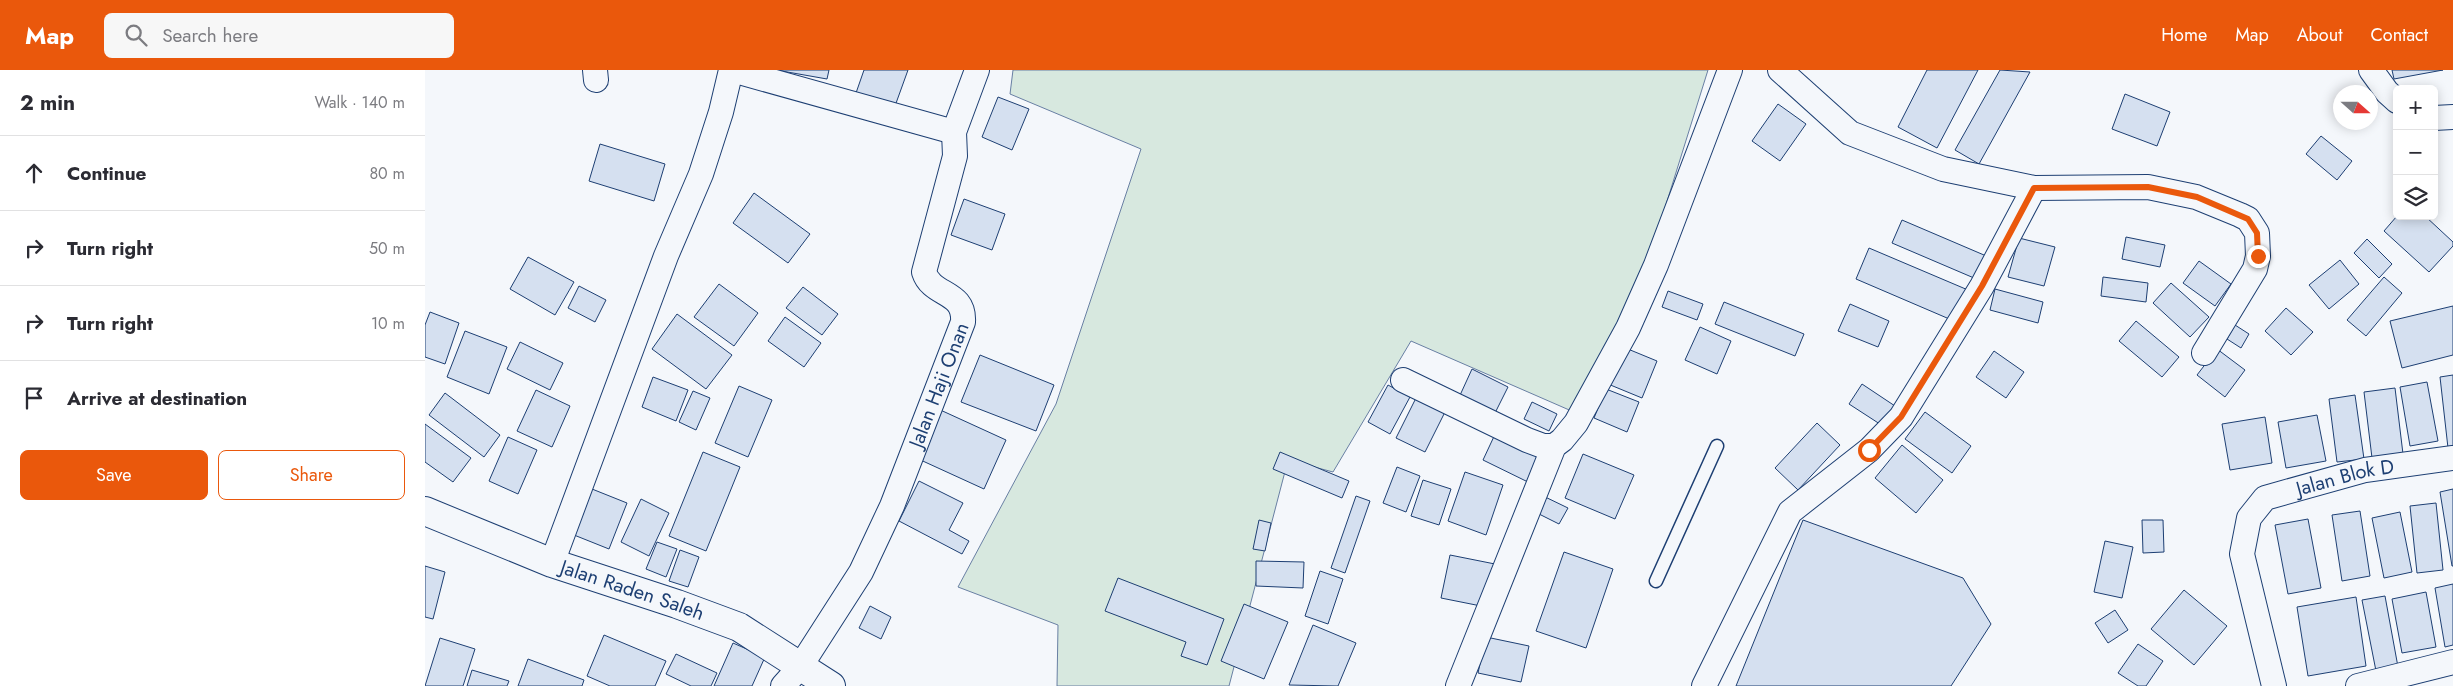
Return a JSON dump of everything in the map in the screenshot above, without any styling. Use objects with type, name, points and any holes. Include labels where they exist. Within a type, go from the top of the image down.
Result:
[{"type":"street","points":[[552,563],[666,256],[701,174],[721,112],[731,70],[954,132]]},
{"type":"street","name":"Jalan Haji Onan","points":[[791,676],[861,572],[892,506],[963,322],[961,307],[956,300],[926,279],[924,272],[955,156],[954,132],[977,70]]},
{"type":"street","points":[[1403,380],[1527,440],[1543,446],[1553,446],[1562,440],[1575,423],[1628,328],[1656,265],[1730,70]]},
{"type":"street","points":[[1780,70],[1850,133],[1943,170],[2034,188],[2148,187],[2197,197],[2248,219],[2257,233],[2258,256],[2255,269],[2204,352]]},
{"type":"street","points":[[2371,70],[2393,96]]},
{"type":"street","points":[[2438,118],[2453,117]]},
{"type":"street","points":[[1704,686],[1790,512],[1869,450],[1901,417],[1982,286],[2034,188]]},
{"type":"street","points":[[1458,686],[1553,446]]},
{"type":"street","name":"Jalan Blok D","points":[[2274,686],[2242,554],[2249,518],[2265,498],[2365,470],[2453,458]]},
{"type":"street","name":"Jalan Raden Saleh","points":[[425,511],[552,563],[677,604],[739,628],[791,676],[831,686]]},
{"type":"street","points":[[2358,686],[2453,662]]},
{"type":"lane","points":[[1656,581],[1717,446]]},
{"type":"shaded area","points":[[1013,70],[1708,70],[1639,291],[1583,416],[1411,341],[1333,472],[1288,460],[1229,686],[1057,686],[1058,625],[958,587],[1056,404],[1141,149],[1010,94]]},
{"type":"building","points":[[776,70],[829,70],[827,79]]},
{"type":"building","points":[[864,70],[908,70],[895,106],[856,93]]},
{"type":"building","points":[[1927,70],[1978,70],[1937,148],[1898,127]]},
{"type":"building","points":[[2000,70],[2030,72],[1979,164],[1955,150]]},
{"type":"building","points":[[2392,70],[2443,70],[2394,79]]},
{"type":"building","points":[[2125,94],[2170,112],[2157,146],[2112,129]]},
{"type":"building","points":[[998,97],[1029,109],[1012,150],[982,137]]},
{"type":"building","points":[[1778,104],[1806,124],[1780,161],[1752,141]]},
{"type":"building","points":[[2321,136],[2352,161],[2337,180],[2306,154]]},
{"type":"building","points":[[600,144],[665,164],[654,201],[589,181]]},
{"type":"building","points":[[754,193],[810,234],[788,263],[733,223]]},
{"type":"building","points":[[964,199],[1005,214],[992,250],[951,235]]},
{"type":"building","points":[[1902,220],[1991,258],[1981,281],[1892,243]]},
{"type":"building","points":[[2394,220],[2429,220],[2453,242],[2453,246],[2429,272],[2384,231]]},
{"type":"building","points":[[2126,237],[2165,245],[2160,267],[2122,259]]},
{"type":"building","points":[[2019,238],[2055,247],[2044,286],[2008,277]]},
{"type":"building","points":[[2367,239],[2392,264],[2379,278],[2354,253]]},
{"type":"building","points":[[1869,248],[1968,290],[1954,321],[1856,279]]},
{"type":"building","points":[[528,257],[574,282],[555,315],[510,289]]},
{"type":"building","points":[[2340,260],[2359,284],[2329,309],[2309,285]]},
{"type":"building","points":[[2199,261],[2231,284],[2215,306],[2183,283]]},
{"type":"building","points":[[2103,277],[2148,283],[2146,302],[2101,296]]},
{"type":"building","points":[[2384,277],[2402,293],[2366,336],[2347,320]]},
{"type":"building","points":[[2171,283],[2209,317],[2190,337],[2153,303]]},
{"type":"building","points":[[719,284],[758,313],[734,346],[694,317]]},
{"type":"building","points":[[579,286],[606,300],[595,322],[568,308]]},
{"type":"building","points":[[803,287],[838,314],[822,335],[786,308]]},
{"type":"building","points":[[1995,289],[2043,302],[2038,323],[1990,310]]},
{"type":"building","points":[[1668,291],[1703,304],[1697,320],[1662,307]]},
{"type":"building","points":[[1724,302],[1804,334],[1795,356],[1715,324]]},
{"type":"building","points":[[1850,304],[1889,321],[1878,347],[1838,331]]},
{"type":"building","points":[[2453,306],[2453,355],[2402,368],[2390,321]]},
{"type":"building","points":[[2286,308],[2313,332],[2291,355],[2265,331]]},
{"type":"building","points":[[430,312],[459,323],[445,364],[425,357],[425,325]]},
{"type":"building","points":[[677,314],[732,355],[706,389],[652,349]]},
{"type":"building","points":[[785,317],[821,343],[804,367],[768,341]]},
{"type":"building","points":[[2136,321],[2179,357],[2162,377],[2119,341]]},
{"type":"building","points":[[2235,325],[2249,334],[2241,348],[2227,339]]},
{"type":"building","points":[[1700,327],[1731,341],[1717,374],[1685,360]]},
{"type":"building","points":[[465,331],[507,347],[489,394],[447,377]]},
{"type":"building","points":[[520,342],[563,363],[550,390],[507,369]]},
{"type":"building","points":[[1623,347],[1657,361],[1642,398],[1608,384]]},
{"type":"building","points":[[2217,349],[2245,370],[2225,397],[2197,375]]},
{"type":"building","points":[[1994,351],[2024,372],[2006,398],[1976,377]]},
{"type":"building","points":[[980,355],[1054,385],[1036,431],[961,402]]},
{"type":"building","points":[[1472,369],[1508,387],[1491,421],[1456,404]]},
{"type":"building","points":[[2453,375],[2453,447],[2448,448],[2440,377]]},
{"type":"building","points":[[653,377],[688,390],[676,421],[642,407]]},
{"type":"building","points":[[2427,382],[2438,441],[2410,446],[2400,387]]},
{"type":"building","points":[[1862,384],[1898,408],[1886,428],[1849,404]]},
{"type":"building","points":[[1388,385],[1410,397],[1390,434],[1368,422]]},
{"type":"building","points":[[739,386],[772,400],[748,457],[715,443]]},
{"type":"building","points":[[2395,388],[2403,454],[2372,458],[2364,392]]},
{"type":"building","points":[[1606,389],[1639,402],[1627,432],[1594,418]]},
{"type":"building","points":[[536,390],[570,406],[552,447],[517,431]]},
{"type":"building","points":[[693,391],[710,398],[696,430],[679,422]]},
{"type":"building","points":[[1419,392],[1448,406],[1425,452],[1396,438]]},
{"type":"building","points":[[445,393],[500,435],[484,457],[429,415]]},
{"type":"building","points":[[2355,395],[2364,459],[2337,462],[2329,399]]},
{"type":"building","points":[[1532,402],[1557,414],[1549,431],[1524,419]]},
{"type":"building","points":[[936,408],[1006,440],[984,489],[914,457]]},
{"type":"building","points":[[1925,412],[1971,446],[1952,473],[1905,439]]},
{"type":"building","points":[[2317,415],[2326,461],[2286,468],[2278,422]]},
{"type":"building","points":[[2265,417],[2272,463],[2230,470],[2222,424]]},
{"type":"building","points":[[1817,423],[1840,445],[1798,490],[1775,468]]},
{"type":"building","points":[[425,424],[471,458],[453,482],[425,462]]},
{"type":"building","points":[[1497,430],[1544,452],[1530,483],[1483,460]]},
{"type":"building","points":[[508,437],[537,450],[518,494],[489,481]]},
{"type":"building","points":[[1902,445],[1943,480],[1916,513],[1875,478]]},
{"type":"building","points":[[703,452],[740,467],[706,551],[669,536]]},
{"type":"building","points":[[1280,452],[1349,481],[1342,498],[1273,469]]},
{"type":"building","points":[[1583,454],[1634,475],[1615,519],[1565,498]]},
{"type":"building","points":[[1397,467],[1420,476],[1406,512],[1383,503]]},
{"type":"building","points":[[1465,472],[1503,485],[1486,535],[1448,521]]},
{"type":"building","points":[[1423,480],[1451,489],[1439,525],[1411,516]]},
{"type":"building","points":[[919,481],[963,503],[949,530],[969,541],[962,554],[899,521]]},
{"type":"building","points":[[587,487],[627,503],[609,549],[569,533]]},
{"type":"building","points":[[2453,489],[2453,566],[2452,566],[2440,492]]},
{"type":"building","points":[[1539,494],[1568,508],[1559,524],[1531,510]]},
{"type":"building","points":[[1356,496],[1370,501],[1345,573],[1331,568]]},
{"type":"building","points":[[641,499],[669,513],[649,556],[621,542]]},
{"type":"building","points":[[2436,503],[2443,570],[2417,573],[2410,506]]},
{"type":"building","points":[[2360,511],[2370,576],[2342,581],[2332,515]]},
{"type":"building","points":[[2400,512],[2412,572],[2384,578],[2372,518]]},
{"type":"building","points":[[2308,519],[2321,588],[2288,594],[2275,525]]},
{"type":"building","points":[[1259,520],[1271,523],[1265,551],[1253,549]]},
{"type":"building","points":[[1803,520],[1963,578],[1991,624],[1951,686],[1736,686]]},
{"type":"building","points":[[2142,520],[2163,520],[2164,552],[2143,553]]},
{"type":"building","points":[[2105,541],[2133,547],[2122,598],[2094,592]]},
{"type":"building","points":[[657,542],[677,549],[666,577],[646,569]]},
{"type":"building","points":[[680,550],[699,557],[688,587],[669,581]]},
{"type":"building","points":[[1564,552],[1613,569],[1586,648],[1536,631]]},
{"type":"building","points":[[1450,555],[1495,564],[1486,607],[1441,598]]},
{"type":"building","points":[[1256,561],[1304,562],[1303,588],[1256,586]]},
{"type":"building","points":[[425,566],[445,572],[433,619],[425,617]]},
{"type":"building","points":[[1320,571],[1343,579],[1328,624],[1305,616]]},
{"type":"building","points":[[1118,578],[1224,619],[1207,665],[1181,656],[1186,642],[1105,611]]},
{"type":"building","points":[[2453,584],[2453,645],[2445,647],[2435,588]]},
{"type":"building","points":[[2184,590],[2227,626],[2194,665],[2151,629]]},
{"type":"building","points":[[2426,592],[2436,647],[2402,653],[2392,599]]},
{"type":"building","points":[[2385,596],[2398,667],[2376,671],[2362,600]]},
{"type":"building","points":[[2356,597],[2366,666],[2308,676],[2297,607]]},
{"type":"building","points":[[1244,604],[1288,622],[1264,679],[1221,661]]},
{"type":"building","points":[[870,606],[891,617],[881,639],[859,628]]},
{"type":"building","points":[[2115,610],[2128,630],[2108,643],[2095,623]]},
{"type":"building","points":[[1313,625],[1356,643],[1338,686],[1289,685]]},
{"type":"building","points":[[604,635],[666,661],[655,686],[610,686],[587,676]]},
{"type":"building","points":[[1486,637],[1529,646],[1521,682],[1478,673]]},
{"type":"building","points":[[440,638],[475,649],[463,686],[425,686]]},
{"type":"building","points":[[733,643],[765,657],[752,686],[714,686]]},
{"type":"building","points":[[2138,644],[2163,661],[2146,686],[2138,686],[2118,673]]},
{"type":"building","points":[[676,654],[717,673],[711,686],[691,686],[666,674]]},
{"type":"building","points":[[528,659],[584,680],[582,686],[518,686]]},
{"type":"building","points":[[472,670],[509,681],[507,686],[467,686]]},
{"type":"route","points":[[1869,450],[1901,417],[1931,370],[1982,286],[2034,188],[2148,187],[2197,197],[2248,219],[2255,227],[2257,233],[2259,244],[2258,256]]}]
